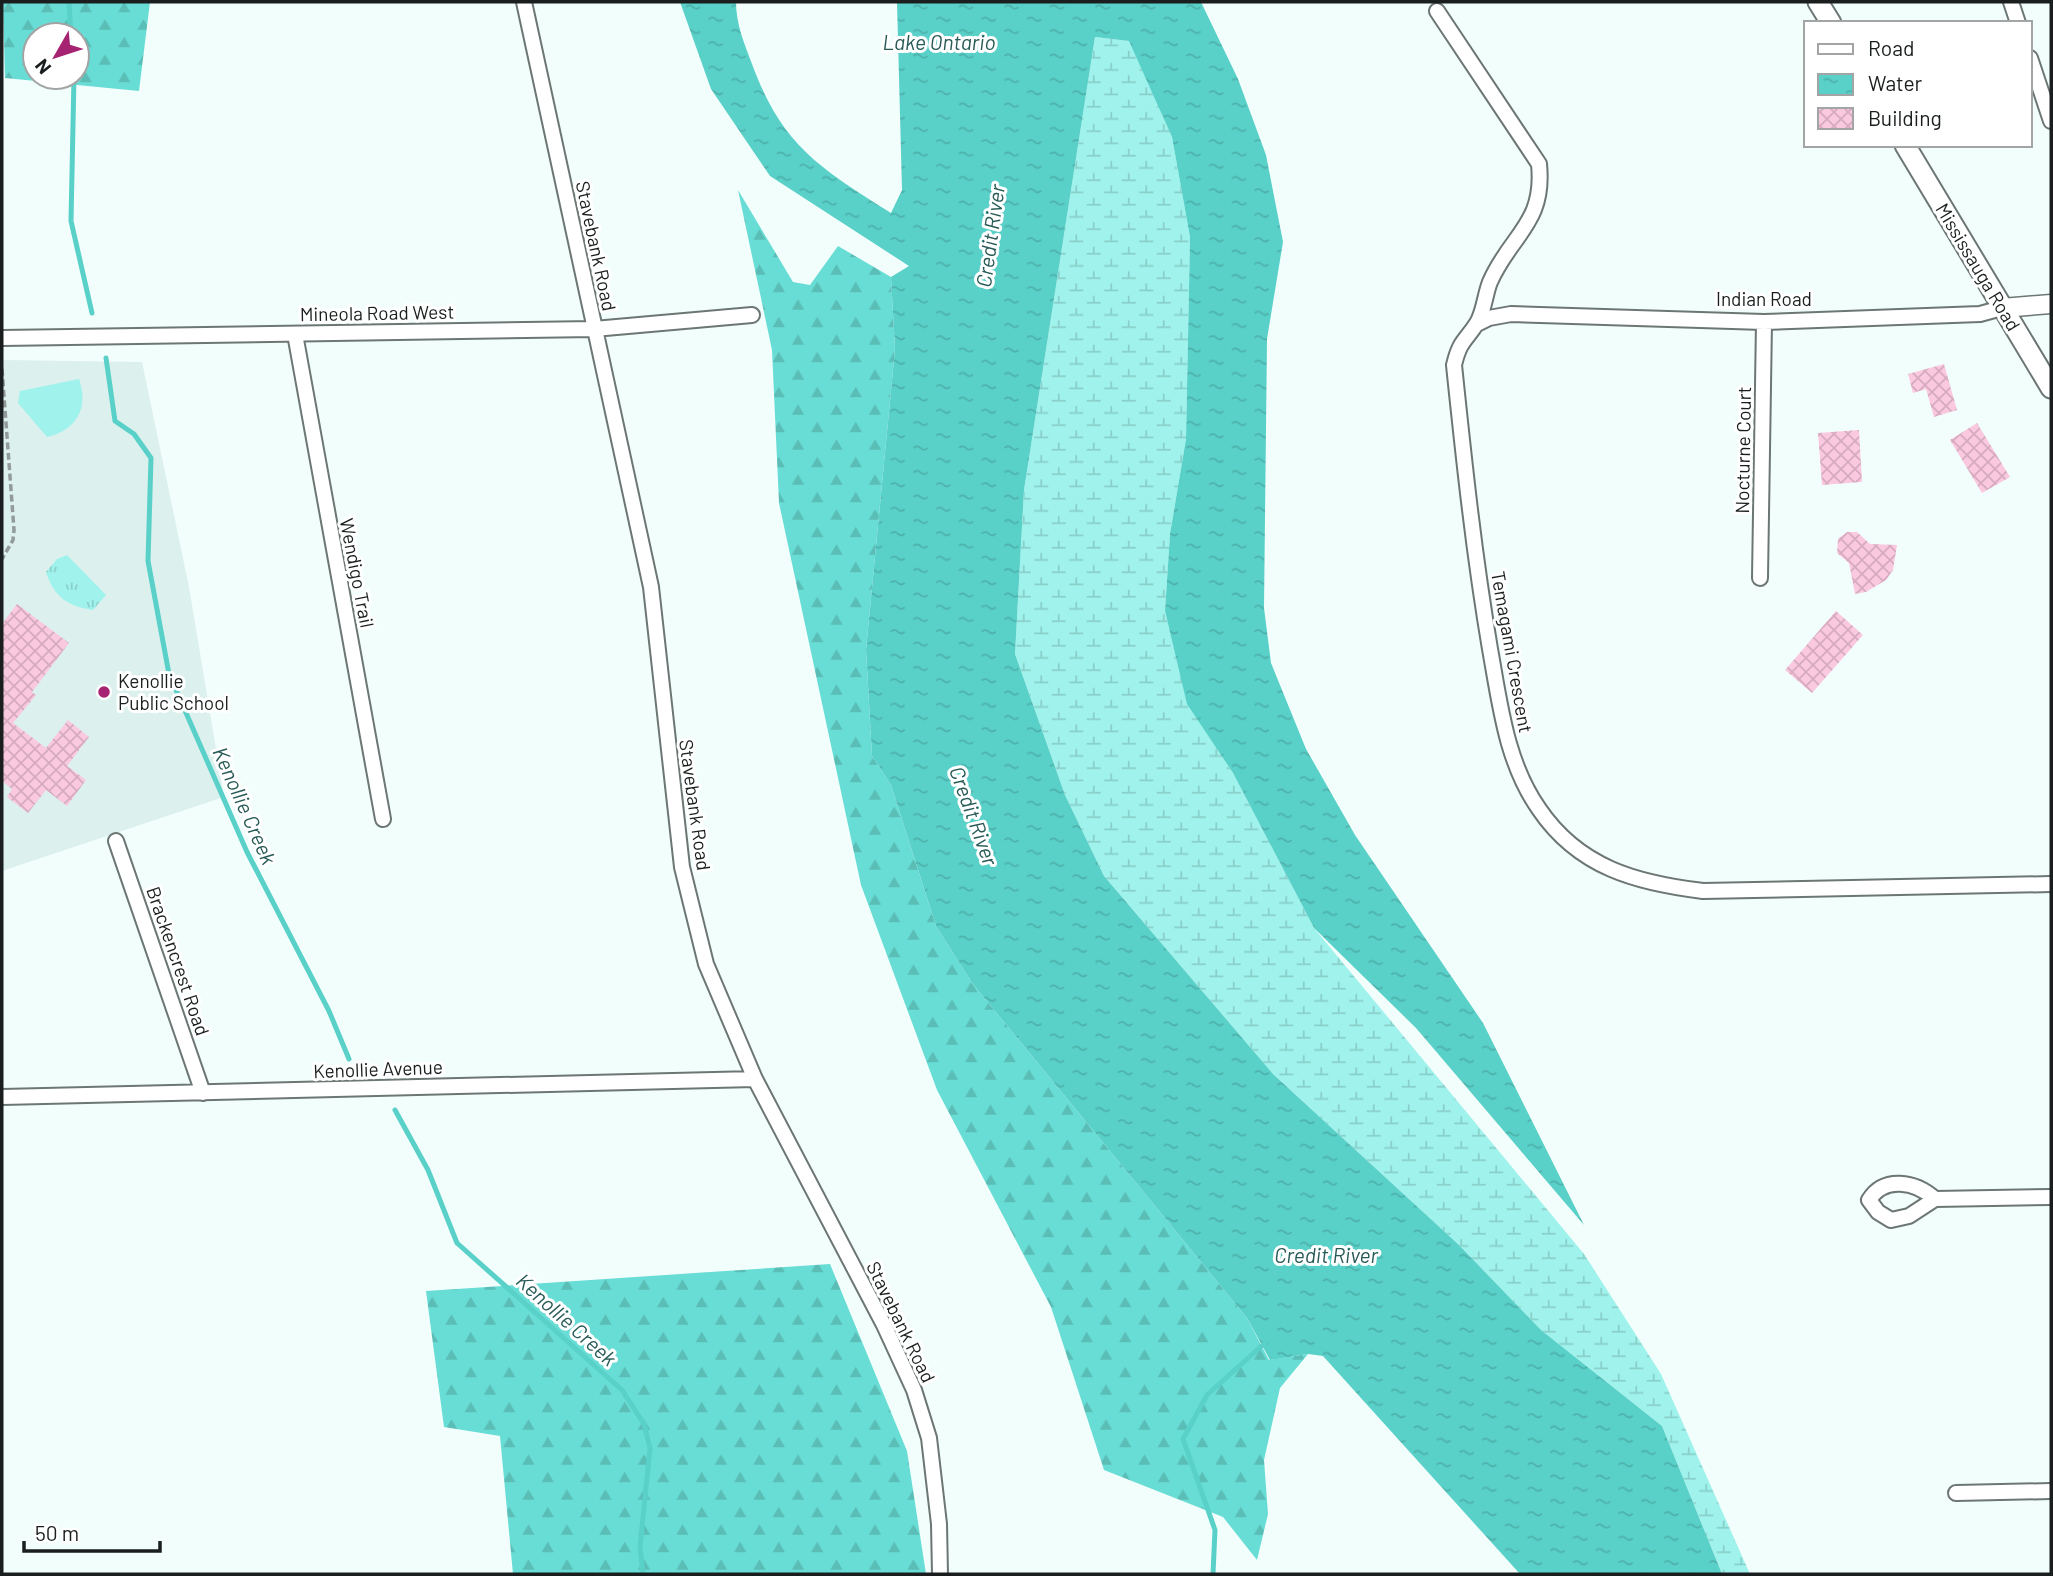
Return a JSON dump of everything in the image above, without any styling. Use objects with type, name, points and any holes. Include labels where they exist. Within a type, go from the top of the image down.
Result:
[{"type":"main road","points":[[1818,2],[1830,21]]},
{"type":"main road","name":"Mississauga Road","points":[[1906,147],[2051,388]]},
{"type":"street","name":"Stavebank Road","points":[[524,2],[651,587],[682,867],[706,964],[755,1079],[884,1325],[914,1390],[929,1438],[939,1524],[940,1574]]},
{"type":"street","points":[[2011,2],[2017,21]]},
{"type":"street","name":"Temagami Crescent","points":[[1437,11],[1539,164],[1541,183],[1535,212],[1491,280],[1477,324],[1459,345],[1454,365],[1469,517],[1504,725],[1517,774],[1540,811],[1574,847],[1612,873],[1657,886],[1703,891],[2051,884]]},
{"type":"street","points":[[2032,64],[2051,121]]},
{"type":"street","name":"Indian Road","points":[[1477,324],[1489,318],[1511,314],[1764,321],[1979,314],[2051,304]]},
{"type":"street","name":"Mineola Road West","points":[[2,338],[594,329],[752,315]]},
{"type":"street","name":"Nocturne Court","points":[[1760,579],[1764,321]]},
{"type":"street","name":"Wendigo Trail","points":[[295,334],[383,820]]},
{"type":"street","name":"Brackencrest Road","points":[[116,841],[203,1093]]},
{"type":"street","name":"Kenollie Avenue","points":[[2,1097],[755,1079]]},
{"type":"street","points":[[1935,1199],[2051,1197]]},
{"type":"street","points":[[1956,1493],[2051,1491]]},
{"type":"path","points":[[2,369],[13,540],[2,559]]},
{"type":"shaded area","name":"Kenollie Public School","points":[[2,360],[142,362],[189,587],[224,797],[2,871]]},
{"type":"green space","points":[[3,2],[150,2],[139,91],[91,86],[91,21],[21,21],[21,80],[5,78]]},
{"type":"green space","points":[[1095,37],[1130,41],[1172,137],[1190,237],[1186,439],[1170,534],[1165,611],[1188,704],[1233,773],[1314,928],[1584,1254],[1661,1374],[1750,1574],[1722,1574],[1662,1426],[1541,1330],[1459,1245],[1273,1074],[1104,876],[1065,795],[1015,654],[1024,490]]},
{"type":"green space","points":[[738,190],[793,282],[810,285],[838,246],[891,277],[895,349],[866,650],[872,756],[891,785],[936,926],[972,983],[1247,1318],[1269,1360],[1308,1354],[1280,1388],[1264,1460],[1268,1514],[1257,1560],[1223,1517],[1104,1470],[1051,1307],[937,1090],[861,885],[779,503],[772,350]]},
{"type":"green space","points":[[79,379],[82,399],[78,416],[66,429],[47,437],[18,403],[20,391]]},
{"type":"green space","points":[[67,555],[106,595],[93,610],[69,603],[49,581],[46,572],[57,559]]},
{"type":"green space","points":[[830,1264],[907,1451],[926,1574],[513,1574],[500,1436],[444,1427],[426,1291]]},
{"type":"water","name":"Credit River","points":[[680,2],[736,2],[743,41],[776,116],[790,135],[824,168],[891,213],[902,190],[897,2],[1201,2],[1238,79],[1266,155],[1283,242],[1267,339],[1264,608],[1271,663],[1306,749],[1355,835],[1483,1023],[1584,1225],[1416,1028],[1314,928],[1233,773],[1187,704],[1165,611],[1170,534],[1186,439],[1190,237],[1172,137],[1129,41],[1095,37],[1024,490],[1015,654],[1065,795],[1104,876],[1273,1074],[1459,1245],[1541,1330],[1662,1426],[1722,1574],[1520,1574],[1323,1356],[1308,1354],[1270,1360],[1247,1318],[972,983],[936,926],[891,785],[872,756],[866,650],[895,349],[891,277],[909,266],[770,176],[711,89]]},
{"type":"building","points":[[1944,364],[1957,410],[1934,417],[1926,389],[1913,393],[1908,374]]},
{"type":"building","points":[[1977,423],[2010,477],[1982,493],[1950,440]]},
{"type":"building","points":[[1859,430],[1862,482],[1822,485],[1818,433]]},
{"type":"building","points":[[1847,532],[1857,532],[1870,544],[1897,545],[1893,570],[1886,580],[1866,592],[1855,594],[1849,563],[1837,553],[1838,539]]},
{"type":"building","points":[[17,604],[69,643],[32,692],[36,695],[13,723],[46,748],[68,720],[89,737],[67,766],[86,780],[67,806],[46,790],[28,813],[7,797],[12,789],[2,781],[2,624]]},
{"type":"building","points":[[1836,611],[1863,635],[1812,693],[1785,670]]},
{"type":"waterway","name":"Kenollie Creek","points":[[69,2],[70,21]]},
{"type":"waterway","name":"Kenollie Creek","points":[[74,91],[71,221],[92,313]]},
{"type":"waterway","name":"Kenollie Creek","points":[[106,358],[115,421],[134,434],[151,458],[148,561],[169,674],[247,852],[329,1011],[349,1059]]},
{"type":"waterway","name":"Kenollie Creek","points":[[395,1110],[428,1170],[457,1243],[622,1390],[644,1424],[650,1448],[640,1547],[643,1574]]},
{"type":"waterway","points":[[1213,1574],[1215,1530],[1183,1439],[1207,1395],[1266,1342]]},
{"type":"place","name":"Kenollie Public School","points":[[104,692]]},
{"type":"water label","name":"Lake Ontario","points":[[939,43]]}]
